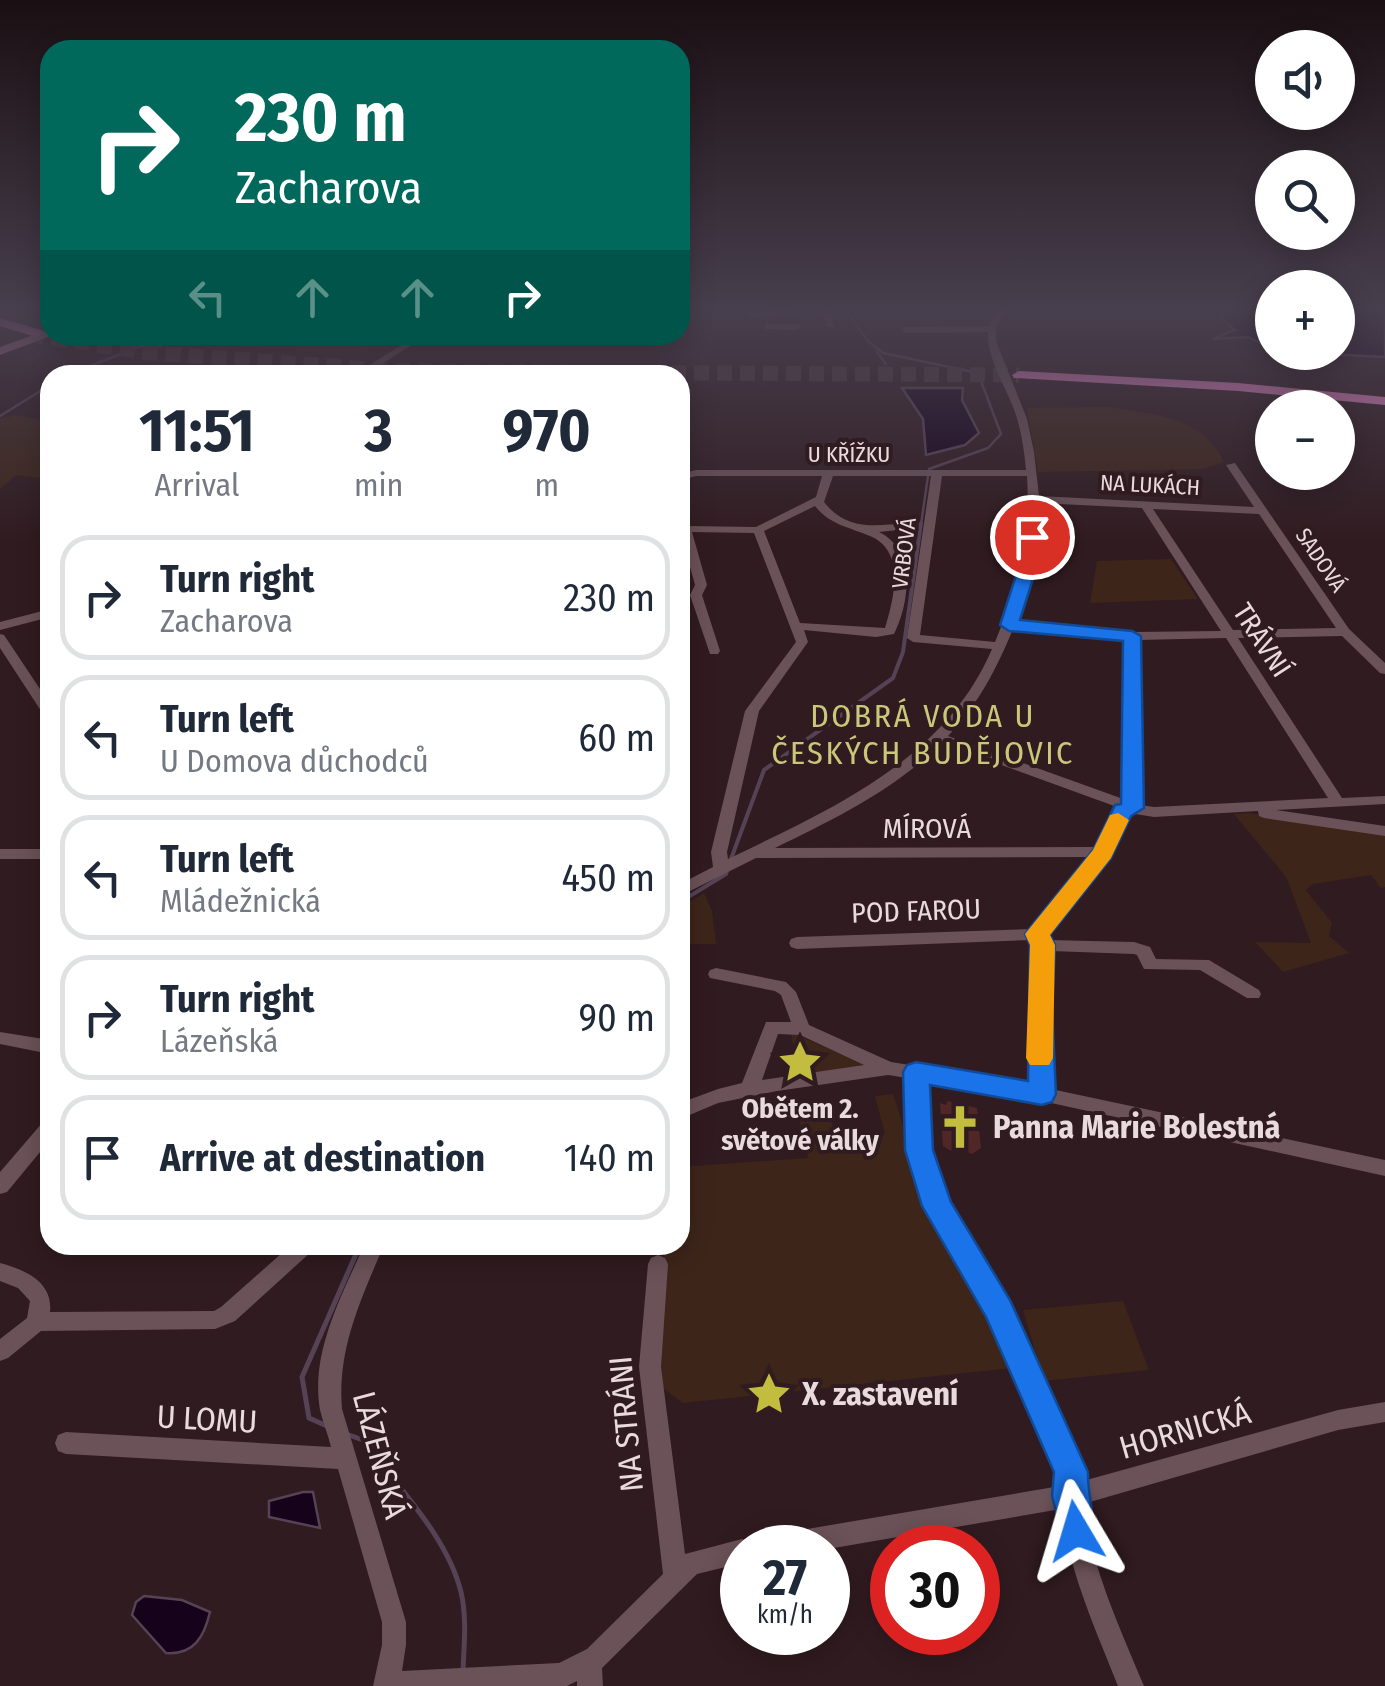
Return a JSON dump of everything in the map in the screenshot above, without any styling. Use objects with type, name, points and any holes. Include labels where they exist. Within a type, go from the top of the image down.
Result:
[{"type":"highway","points":[[1148,386],[1385,404]]},
{"type":"street","points":[[690,885],[871,793],[942,739],[970,702],[1009,625],[1029,563],[1033,499],[1030,473],[1022,418],[1008,386]]},
{"type":"street","name":"SADOVÁ","points":[[1231,465],[1345,632],[1385,670]]},
{"type":"street","name":"U KŘÍŽKU","points":[[690,474],[1030,473]]},
{"type":"street","points":[[690,527],[758,530],[818,502],[828,474]]},
{"type":"street","name":"VRBOVÁ","points":[[936,474],[913,638],[1000,646]]},
{"type":"street","name":"NA LUKÁCH","points":[[1033,499],[1264,511]]},
{"type":"street","points":[[798,626],[887,632],[892,629],[903,564],[898,551],[827,513],[818,502]]},
{"type":"street","name":"TRÁVNÍ","points":[[1145,504],[1338,802]]},
{"type":"street","points":[[863,530],[907,526]]},
{"type":"street","points":[[721,868],[719,852],[752,710],[800,648],[798,626],[758,530]]},
{"type":"street","points":[[690,550],[701,585],[696,595],[714,651]]},
{"type":"street","points":[[0,626],[40,616]]},
{"type":"street","points":[[1009,625],[1132,636],[1345,632]]},
{"type":"street","points":[[1132,636],[1132,808]]},
{"type":"street","points":[[2,642],[40,698]]},
{"type":"street","points":[[942,739],[1132,808],[1154,812],[1385,800]]},
{"type":"street","points":[[1042,1094],[1040,939],[1103,852],[1122,810],[1132,808]]},
{"type":"street","points":[[1235,808],[1385,831]]},
{"type":"street","name":"MÍROVÁ","points":[[744,856],[1103,852]]},
{"type":"street","points":[[0,854],[40,854]]},
{"type":"street","name":"POD FAROU","points":[[797,943],[1040,939],[1134,948],[1144,952],[1150,965],[1203,964],[1253,994]]},
{"type":"street","points":[[716,974],[780,986],[788,992],[802,1029]]},
{"type":"street","points":[[749,1090],[772,1027],[802,1029],[888,1068],[1042,1094],[1385,1168]]},
{"type":"street","points":[[0,1038],[40,1045]]},
{"type":"street","points":[[690,1104],[749,1090],[888,1068]]},
{"type":"street","points":[[916,1072],[919,1150],[937,1206],[999,1310],[1071,1472],[1070,1496],[1083,1565],[1131,1686]]},
{"type":"street","points":[[0,1186],[40,1139]]},
{"type":"street","points":[[36,1322],[203,1322],[224,1316],[294,1255]]},
{"type":"street","name":"LÁZEŇSKÁ","points":[[370,1255],[330,1354],[331,1409],[394,1622],[387,1685]]},
{"type":"street","name":"NA STRÁNI","points":[[658,1264],[650,1367],[676,1578]]},
{"type":"street","points":[[0,1272],[18,1276],[36,1290],[42,1303],[36,1322],[0,1351]]},
{"type":"street","name":"HORNICKÁ","points":[[850,1534],[1070,1496],[1338,1420],[1385,1412]]},
{"type":"street","name":"U LOMU","points":[[66,1443],[343,1452]]},
{"type":"street","points":[[387,1685],[589,1674],[690,1564],[720,1557]]},
{"type":"shaded area","points":[[902,388],[963,388],[962,400],[979,433],[965,445],[926,455],[923,419]]},
{"type":"shaded area","points":[[1106,407],[1174,419],[1203,435],[1224,462],[1202,469],[1038,472],[1027,408]]},
{"type":"shaded area","points":[[17,415],[40,420],[40,478],[16,475],[0,489],[0,419]]},
{"type":"shaded area","points":[[1171,559],[1198,599],[1090,603],[1097,561]]},
{"type":"shaded area","points":[[1234,814],[1385,833],[1385,887],[1381,888],[1371,875],[1313,884],[1306,890],[1332,923],[1329,936],[1349,953],[1283,972],[1255,942],[1311,943],[1286,877]]},
{"type":"shaded area","points":[[704,893],[712,911],[716,944],[690,944],[690,901]]},
{"type":"shaded area","points":[[791,1032],[864,1065],[799,1077]]},
{"type":"shaded area","points":[[893,1094],[929,1203],[987,1307],[1012,1368],[683,1403],[659,1385],[664,1255],[690,1255],[690,1166],[808,1158],[796,1104],[826,1101],[836,1140],[848,1139],[850,1145],[861,1143],[860,1137],[885,1134],[875,1096]]},
{"type":"shaded area","points":[[1123,1301],[1149,1370],[1044,1381],[1023,1310]]},
{"type":"shaded area","points":[[313,1492],[320,1528],[269,1517],[269,1501]]},
{"type":"shaded area","points":[[144,1596],[182,1600],[210,1612],[196,1643],[184,1651],[166,1653],[132,1615],[136,1602]]},
{"type":"building","name":"Panna Marie Bolestná","points":[[948,1101],[977,1108],[981,1148],[972,1154],[963,1150],[953,1152],[943,1146],[940,1103],[946,1105]]},
{"type":"waterway","points":[[921,525],[929,469],[988,448],[1001,434],[983,386]]},
{"type":"waterway","points":[[0,416],[40,391]]},
{"type":"waterway","points":[[731,859],[764,770],[893,678],[903,652],[921,523]]},
{"type":"waterway","points":[[690,896],[726,874],[728,868]]},
{"type":"waterway","points":[[327,1426],[309,1418],[302,1377],[356,1255]]},
{"type":"waterway","points":[[349,1435],[363,1440],[419,1512],[454,1571],[463,1602],[463,1671]]},
{"type":"slow traffic","points":[[1040,1058],[1043,945],[1037,934],[1103,852],[1118,820]]},
{"type":"place","name":"Obětem 2. světové války","points":[[800,1062]]},
{"type":"place","name":"Panna Marie Bolestná","points":[[960,1127]]},
{"type":"place","name":"X. zastavení","points":[[769,1394]]},
{"type":"district","name":"DOBRÁ VODA U ČESKÝCH BUDĚJOVIC","points":[[923,734]]},
{"type":"route","points":[[1032,537],[1029,563],[1009,625],[1132,636],[1132,808],[1122,810],[1103,852],[1037,934],[1043,945],[1039,1008],[1042,1094],[916,1072],[919,1150],[937,1206],[999,1310],[1071,1472],[1070,1496],[1076,1531]]}]
